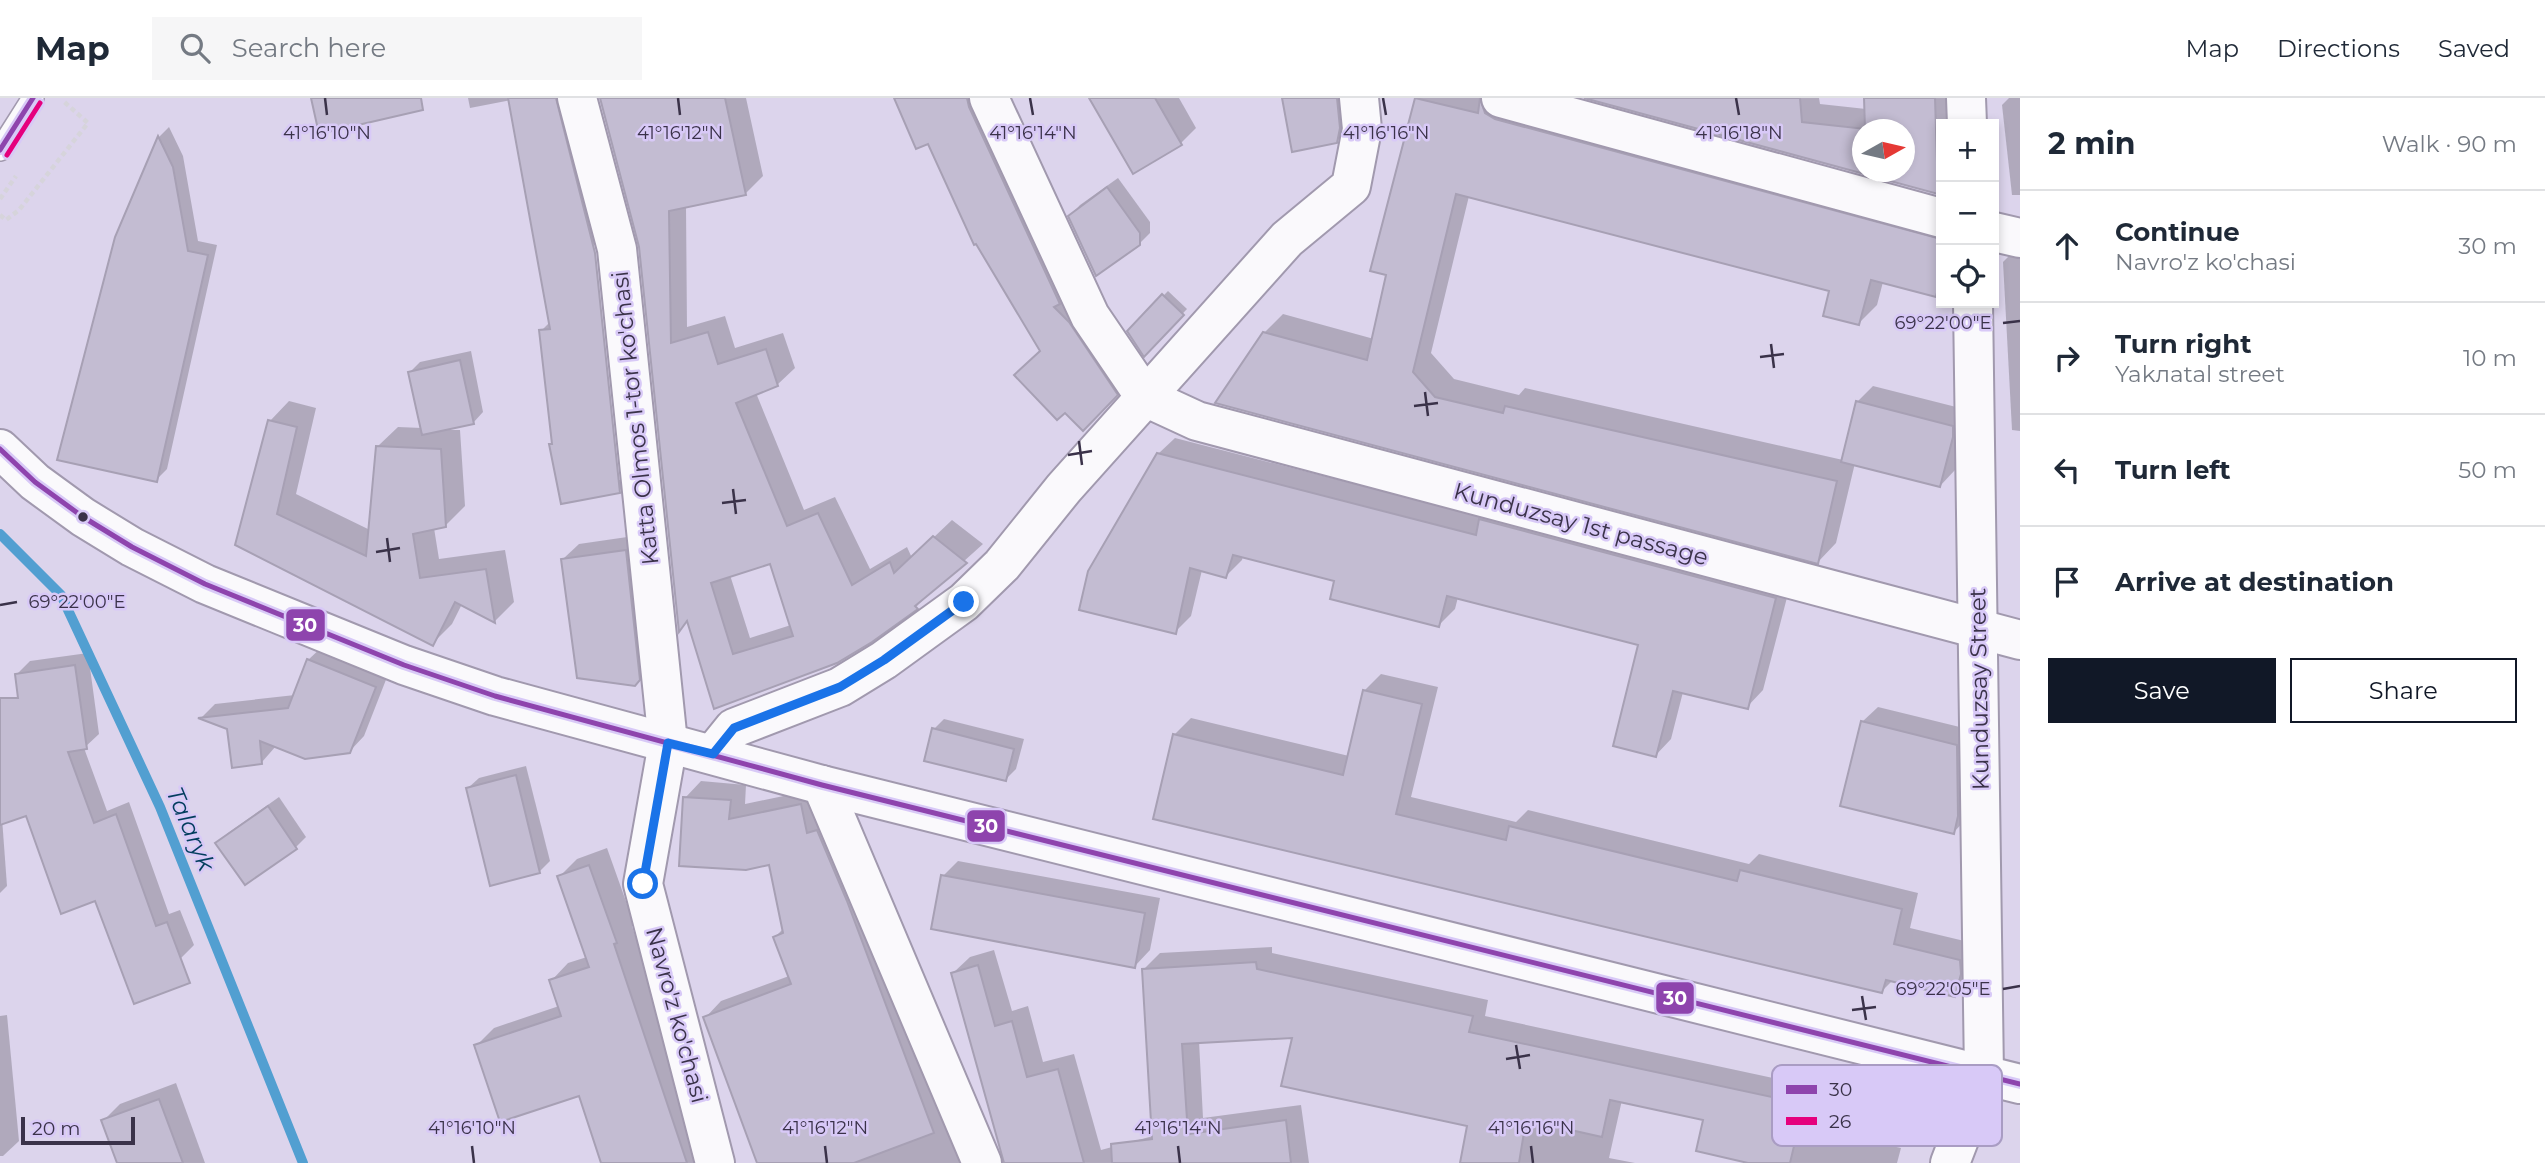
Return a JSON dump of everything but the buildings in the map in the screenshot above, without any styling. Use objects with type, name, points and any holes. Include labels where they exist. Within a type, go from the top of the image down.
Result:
[{"type":"street","name":"Katta Olmos 1-tor ko'chasi","points":[[577,98],[617,249],[668,743]]},
{"type":"street","points":[[989,98],[1090,316],[1145,397]]},
{"type":"street","points":[[713,754],[734,728],[840,687],[884,660],[964,602],[1002,565],[1064,488],[1287,239],[1351,186],[1362,129],[1359,98]]},
{"type":"street","points":[[1502,98],[1936,217]]},
{"type":"street","points":[[1966,98],[1967,119]]},
{"type":"street","points":[[1999,233],[2020,238]]},
{"type":"street","name":"Kunduzsay Street","points":[[1973,308],[1978,630],[2001,1065]]},
{"type":"street","name":"Kunduzsay 1st passage","points":[[1145,397],[1198,421],[2020,640]]},
{"type":"street","points":[[0,449],[35,482],[75,512],[132,547],[205,584],[404,665],[495,696],[822,785],[1942,1065]]},
{"type":"street","name":"Navro'z ko'chasi","points":[[668,743],[643,884],[715,1163]]},
{"type":"street","points":[[822,785],[982,1163]]},
{"type":"street","points":[[1950,1163],[1961,1146]]},
{"type":"lane","points":[[0,149],[33,98]]},
{"type":"path","points":[[0,215],[6,220],[19,210],[88,123],[60,98]]},
{"type":"waterway","name":"Talaryk","points":[[0,534],[61,595],[160,807],[303,1163]]},
{"type":"transit line","name":"30","points":[[0,150],[33,98]]},
{"type":"transit line","name":"26","points":[[7,155],[40,103]]},
{"type":"transit line","name":"30","points":[[0,449],[35,482],[83,517],[132,547],[205,584],[404,665],[495,696],[822,785],[1944,1065]]},
{"type":"transit line","name":"30","points":[[2002,1080],[2020,1084]]},
{"type":"route","points":[[643,884],[668,743],[713,754],[734,728],[840,687],[884,660],[964,602]]}]
